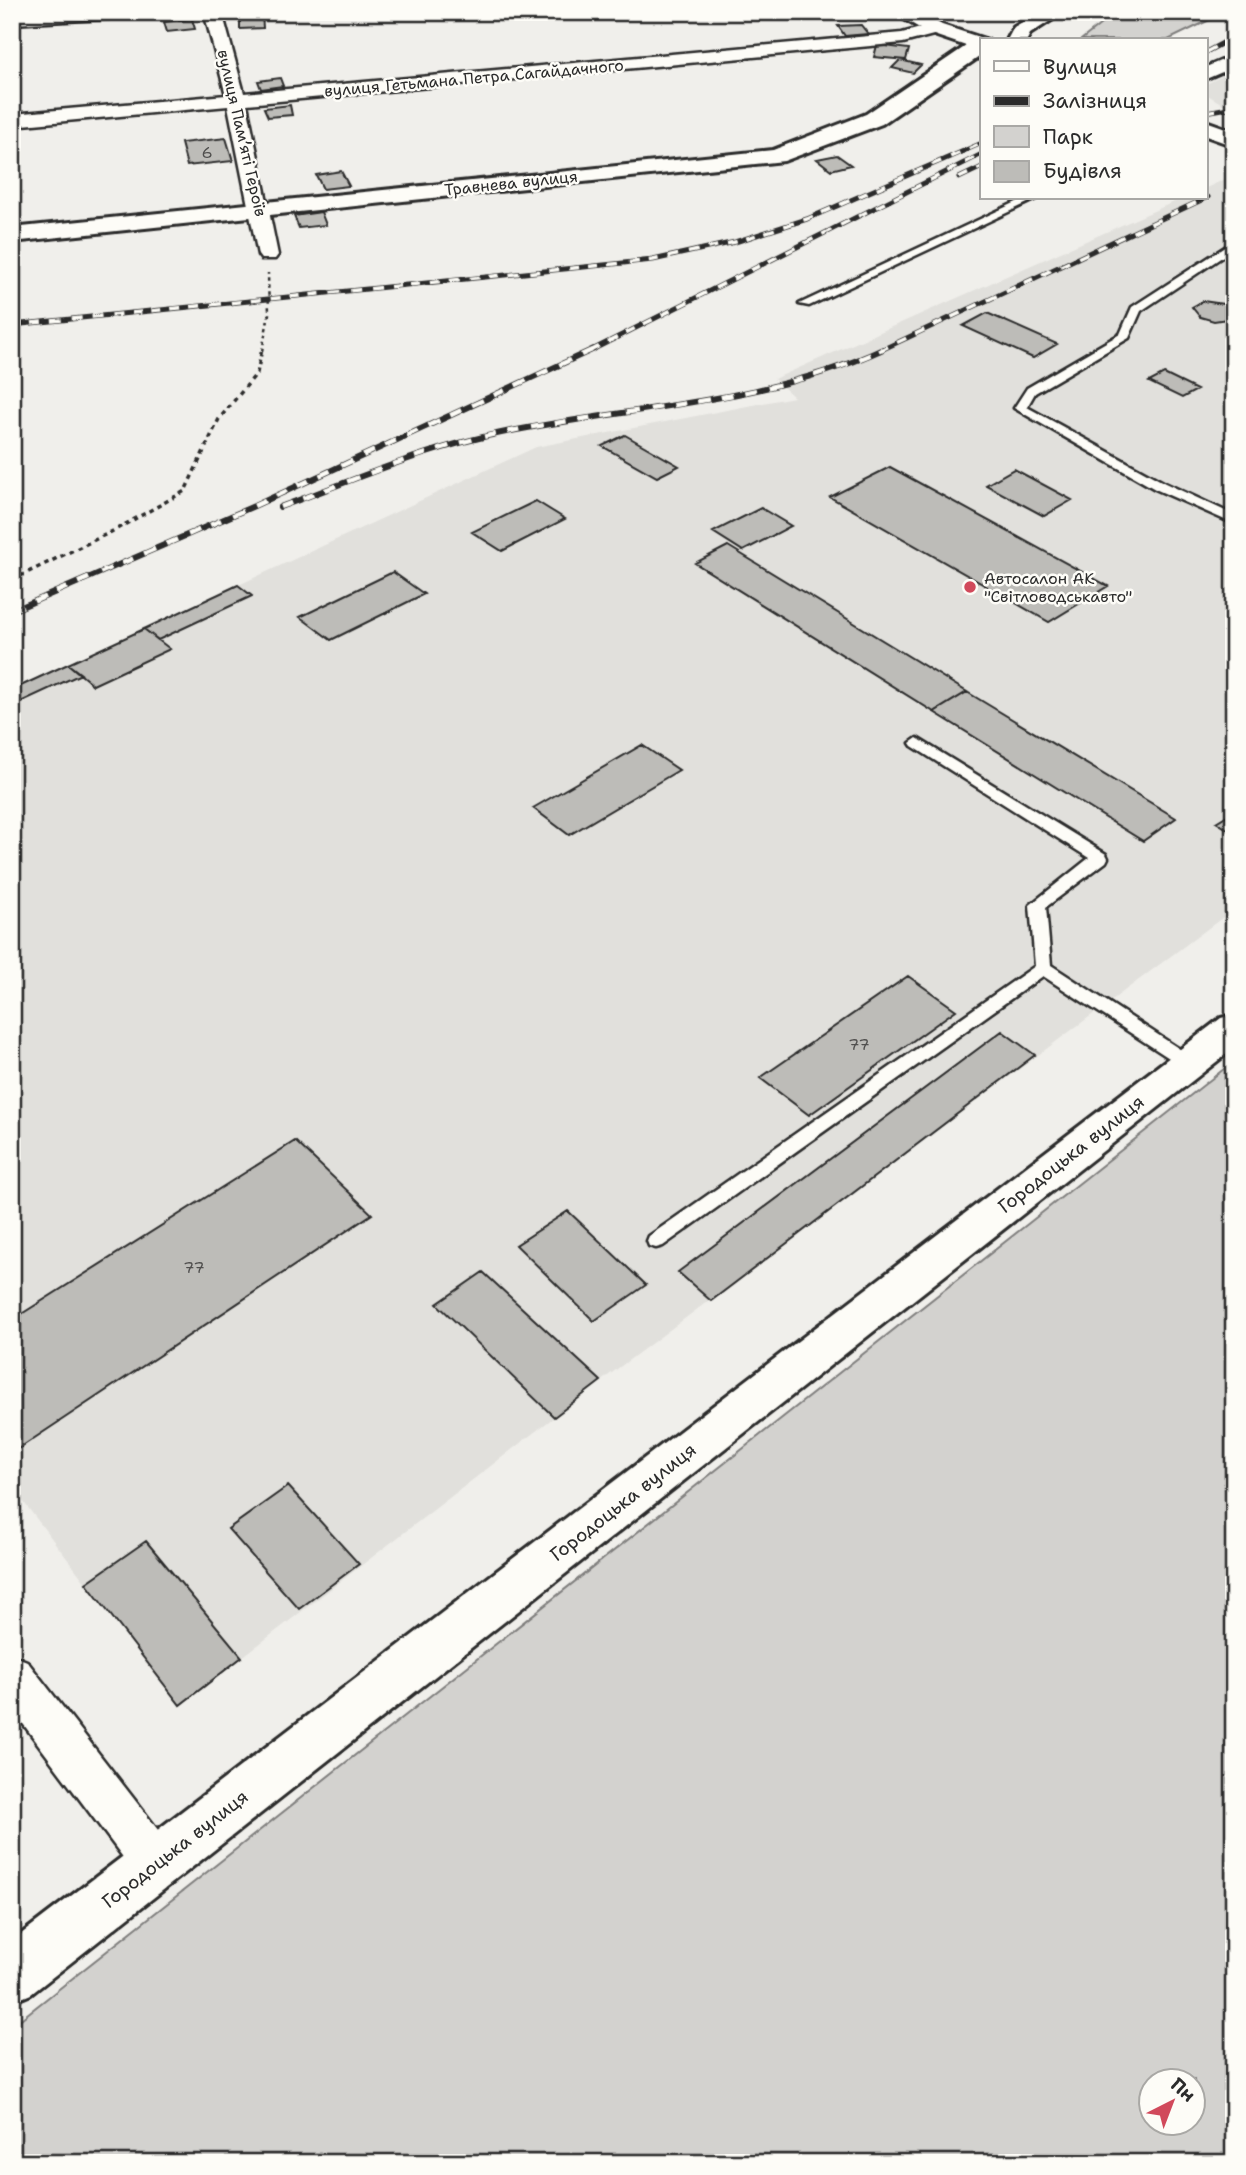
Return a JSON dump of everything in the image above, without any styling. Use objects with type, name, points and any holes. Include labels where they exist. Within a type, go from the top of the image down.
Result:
[{"type":"street","points":[[12,19],[138,12]]},
{"type":"street","name":"вулиця Памʼяті Героїв","points":[[214,12],[237,100],[261,209],[268,255]]},
{"type":"street","points":[[902,12],[935,29],[980,44]]},
{"type":"street","points":[[1019,36],[1054,12]]},
{"type":"street","name":"вулиця Гетьмана Петра Сагайдачного","points":[[12,120],[903,38],[935,29]]},
{"type":"street","name":"Травнева вулиця","points":[[12,235],[776,156],[816,144],[874,119],[980,46]]},
{"type":"street","points":[[1208,73],[1234,60]]},
{"type":"street","points":[[1208,129],[1234,139]]},
{"type":"street","name":"Городоцька вулиця","points":[[12,1975],[1234,1028]]},
{"type":"street","points":[[12,1675],[156,1864]]},
{"type":"lane","points":[[805,304],[1029,200]]},
{"type":"lane","points":[[1234,244],[1136,309],[1125,336],[1031,391],[1020,408],[1160,485],[1234,520]]},
{"type":"lane","points":[[917,743],[1100,858],[1038,905],[1043,968]]},
{"type":"lane","points":[[1043,968],[1189,1063]]},
{"type":"lane","points":[[656,1241],[1043,968]]},
{"type":"path","points":[[12,580],[115,530],[185,491],[219,419],[257,373],[269,314],[268,255]]},
{"type":"shaded area","points":[[1234,70],[1234,111],[1208,95],[1208,83]]},
{"type":"shaded area","points":[[1234,175],[1234,619],[1222,627],[1234,634],[1234,909],[601,1381],[180,1705],[12,1487],[12,690],[536,447],[794,397],[774,379],[1178,200],[1208,200],[1208,187]]},
{"type":"green space","points":[[1116,12],[1226,12],[1172,38],[1084,38]]},
{"type":"green space","points":[[1234,1061],[1234,2163],[12,2163],[12,2026]]},
{"type":"building","points":[[262,14],[263,28],[240,29],[240,16]]},
{"type":"building","points":[[192,19],[195,29],[167,32],[164,22]]},
{"type":"building","points":[[861,25],[868,34],[845,36],[838,26]]},
{"type":"building","points":[[877,45],[909,49],[906,60],[874,57]]},
{"type":"building","points":[[900,60],[921,65],[913,73],[892,68]]},
{"type":"building","points":[[280,78],[283,86],[261,89],[258,81]]},
{"type":"building","points":[[290,105],[292,115],[268,117],[264,108]]},
{"type":"building","points":[[226,138],[233,161],[187,166],[181,143]]},
{"type":"building","points":[[837,155],[851,165],[831,170],[817,159]]},
{"type":"building","points":[[341,171],[349,186],[323,189],[316,175]]},
{"type":"building","points":[[321,212],[326,225],[299,228],[294,216]]},
{"type":"building","points":[[1203,301],[1234,307],[1234,318],[1214,321],[1200,317],[1192,307]]},
{"type":"building","points":[[987,313],[1057,344],[1033,358],[963,326]]},
{"type":"building","points":[[1164,374],[1197,390],[1182,398],[1149,382]]},
{"type":"building","points":[[625,435],[679,466],[657,477],[602,446]]},
{"type":"building","points":[[890,467],[1108,586],[1049,622],[830,497]]},
{"type":"building","points":[[1014,469],[1072,500],[1044,516],[986,485]]},
{"type":"building","points":[[536,501],[565,519],[502,551],[472,532]]},
{"type":"building","points":[[761,508],[791,526],[743,551],[713,532]]},
{"type":"building","points":[[728,546],[967,692],[934,712],[695,563]]},
{"type":"building","points":[[393,572],[424,594],[331,640],[300,617]]},
{"type":"building","points":[[238,585],[252,596],[158,640],[144,629]]},
{"type":"building","points":[[144,629],[170,649],[93,685],[68,664]]},
{"type":"building","points":[[68,664],[81,674],[12,706],[12,690]]},
{"type":"building","points":[[967,692],[1176,818],[1143,841],[934,712]]},
{"type":"building","points":[[642,745],[679,770],[569,835],[533,808]]},
{"type":"building","points":[[1234,811],[1234,833],[1216,822]]},
{"type":"building","points":[[908,976],[956,1010],[809,1115],[760,1078]]},
{"type":"building","points":[[1002,1031],[1035,1055],[711,1301],[678,1272]]},
{"type":"building","points":[[295,1141],[372,1214],[12,1453],[12,1320]]},
{"type":"building","points":[[568,1211],[646,1285],[594,1321],[516,1245]]},
{"type":"building","points":[[483,1272],[601,1381],[554,1417],[437,1304]]},
{"type":"building","points":[[288,1486],[359,1564],[299,1609],[228,1529]]},
{"type":"building","points":[[146,1541],[242,1657],[180,1705],[86,1583]]},
{"type":"railway","points":[[1208,51],[1234,37]]},
{"type":"railway","points":[[1208,112],[1234,107]]},
{"type":"railway","points":[[12,325],[653,260],[735,242],[807,219],[980,144]]},
{"type":"railway","points":[[594,349],[980,155]]},
{"type":"railway","points":[[959,178],[980,168]]},
{"type":"railway","points":[[879,351],[1202,200]]},
{"type":"railway","points":[[12,611],[254,506],[594,349]]},
{"type":"railway","points":[[590,351],[594,349]]},
{"type":"railway","points":[[280,507],[392,465],[477,438],[745,392],[839,367],[883,349]]},
{"type":"place","name":"Автосалон АК \"Світловодськавто\"","points":[[970,587]]}]
